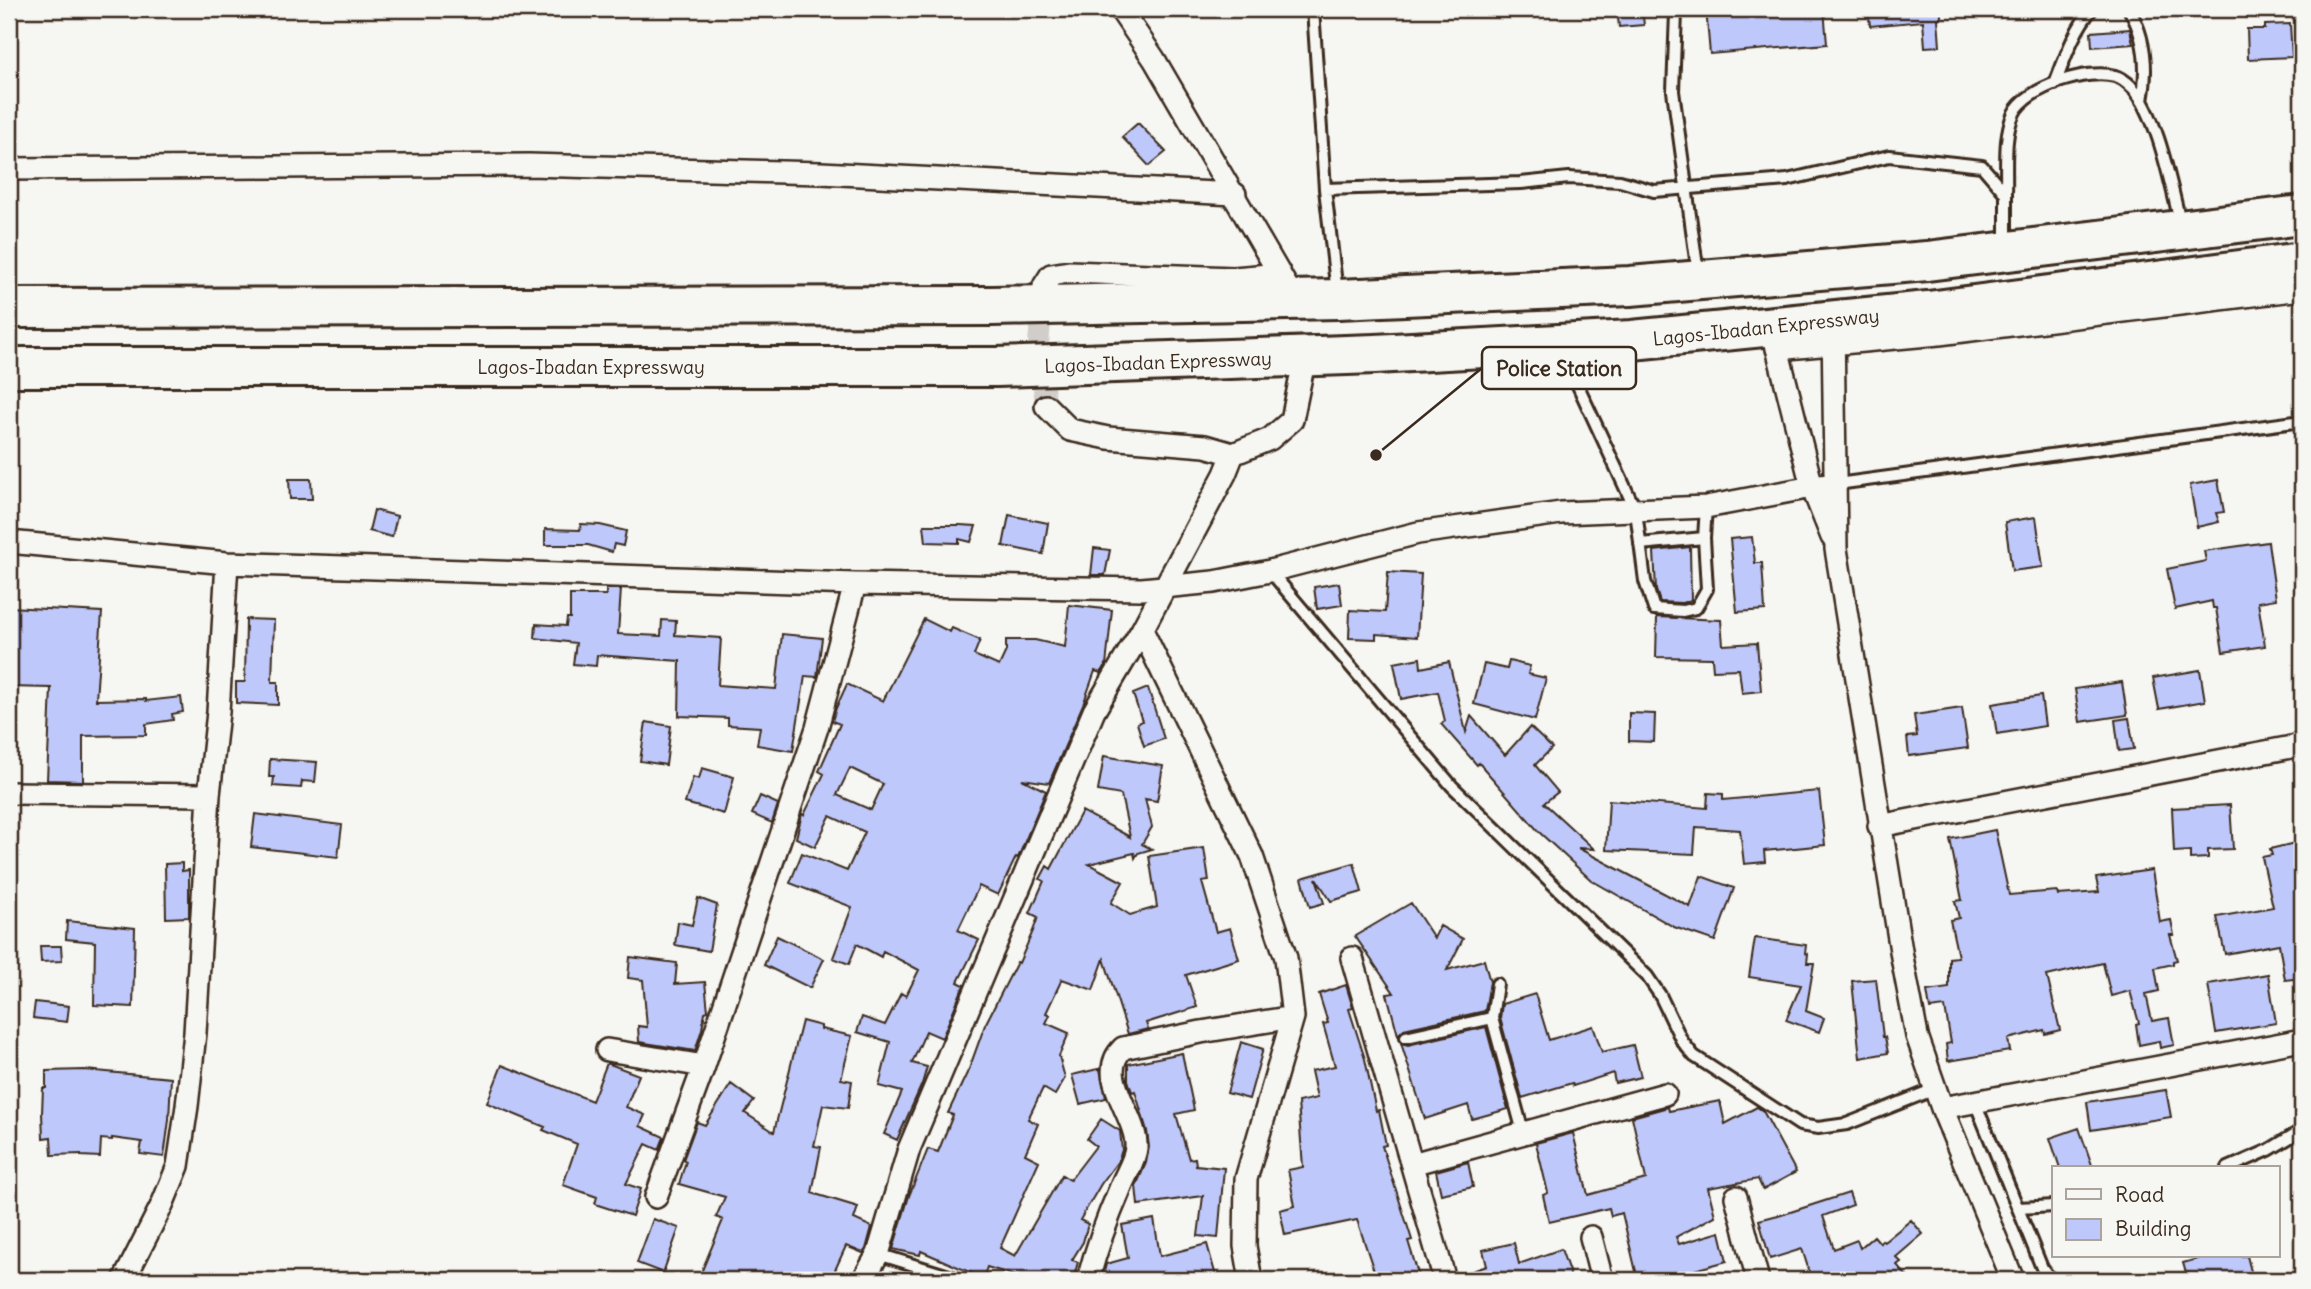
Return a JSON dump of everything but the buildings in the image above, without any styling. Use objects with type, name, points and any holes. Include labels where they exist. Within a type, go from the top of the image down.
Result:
[{"type":"highway","points":[[9,307],[992,306],[1287,287],[1338,299],[1630,286],[1927,261],[2302,215]]},
{"type":"highway","name":"Lagos-Ibadan Expressway","points":[[9,367],[997,367],[1305,357],[1632,340],[1774,338],[1833,333],[1928,311],[2302,262]]},
{"type":"street","points":[[1120,9],[1154,59],[1287,287]]},
{"type":"street","points":[[9,169],[529,164],[821,173],[1235,194]]},
{"type":"street","points":[[1044,286],[1051,275],[1069,272],[1234,278],[1287,287]]},
{"type":"street","points":[[2013,1280],[1939,1099],[1917,1036],[1879,826],[1836,549],[1833,333],[1939,334],[2302,289]]},
{"type":"street","points":[[1774,338],[1812,486],[1836,549]]},
{"type":"street","points":[[1046,406],[1070,430],[1108,438],[1205,446],[1233,454],[1270,439],[1292,421],[1305,357]]},
{"type":"street","points":[[863,1280],[878,1254],[909,1149],[1094,711],[1142,631],[1233,454]]},
{"type":"street","points":[[9,542],[227,563],[855,584],[1142,589],[1214,582],[1270,571],[1418,533],[1561,513],[1706,507],[1812,486],[1837,484]]},
{"type":"street","points":[[124,1280],[162,1205],[178,1166],[195,1033],[209,795],[218,712],[227,563]]},
{"type":"street","points":[[656,1197],[704,1066],[817,728],[855,584]]},
{"type":"street","points":[[1142,631],[1252,856],[1286,958],[1293,1017],[1246,1179],[1245,1246],[1251,1280]]},
{"type":"street","points":[[1879,826],[2302,745]]},
{"type":"street","points":[[9,793],[209,795]]},
{"type":"street","points":[[1352,958],[1445,1280]]},
{"type":"street","points":[[1088,1280],[1097,1246],[1136,1148],[1112,1074],[1114,1056],[1123,1048],[1293,1017]]},
{"type":"street","points":[[1939,1099],[1975,1102],[2302,1040]]},
{"type":"street","points":[[607,1050],[704,1066]]},
{"type":"street","points":[[1412,1164],[1665,1094]]},
{"type":"street","points":[[1737,1196],[1758,1280]]},
{"type":"street","points":[[1591,1237],[1602,1280]]},
{"type":"lane","points":[[1313,9],[1325,189],[1338,299]]},
{"type":"lane","points":[[2055,84],[2073,39],[2083,19],[2092,9]]},
{"type":"lane","points":[[2129,9],[2137,21],[2144,47],[2146,79],[2142,101]]},
{"type":"lane","points":[[1676,13],[1673,91],[1699,280]]},
{"type":"lane","points":[[2006,252],[2006,194],[2009,137],[2013,116],[2020,104],[2055,84],[2095,74],[2118,76],[2133,87],[2142,101],[2150,116],[2183,231]]},
{"type":"lane","points":[[1325,189],[1521,183],[1569,178],[1620,181],[1654,191],[1787,180],[1889,156],[1982,166],[2006,194]]},
{"type":"lane","points":[[1559,344],[1636,510],[1645,581],[1654,609],[1683,611],[1696,608],[1707,589],[1704,537],[1706,507]]},
{"type":"lane","points":[[1837,484],[2302,421]]},
{"type":"lane","points":[[1640,544],[1704,537]]},
{"type":"lane","points":[[1270,571],[1452,786],[1647,976],[1660,995],[1682,1041],[1694,1056],[1800,1125],[1818,1128],[1847,1124],[1939,1099]]},
{"type":"lane","points":[[1497,984],[1492,1018],[1523,1132]]},
{"type":"lane","points":[[1406,1037],[1492,1018]]},
{"type":"lane","points":[[1975,1102],[2042,1268],[2051,1280]]},
{"type":"lane","points":[[2233,1166],[2269,1150],[2302,1130]]},
{"type":"lane","points":[[2018,1208],[2052,1206]]},
{"type":"lane","points":[[878,1254],[962,1280]]},
{"type":"tunnel","points":[[1043,295],[1038,349],[1046,406]]},
{"type":"place","name":"Police Station","points":[[1376,455]]}]
